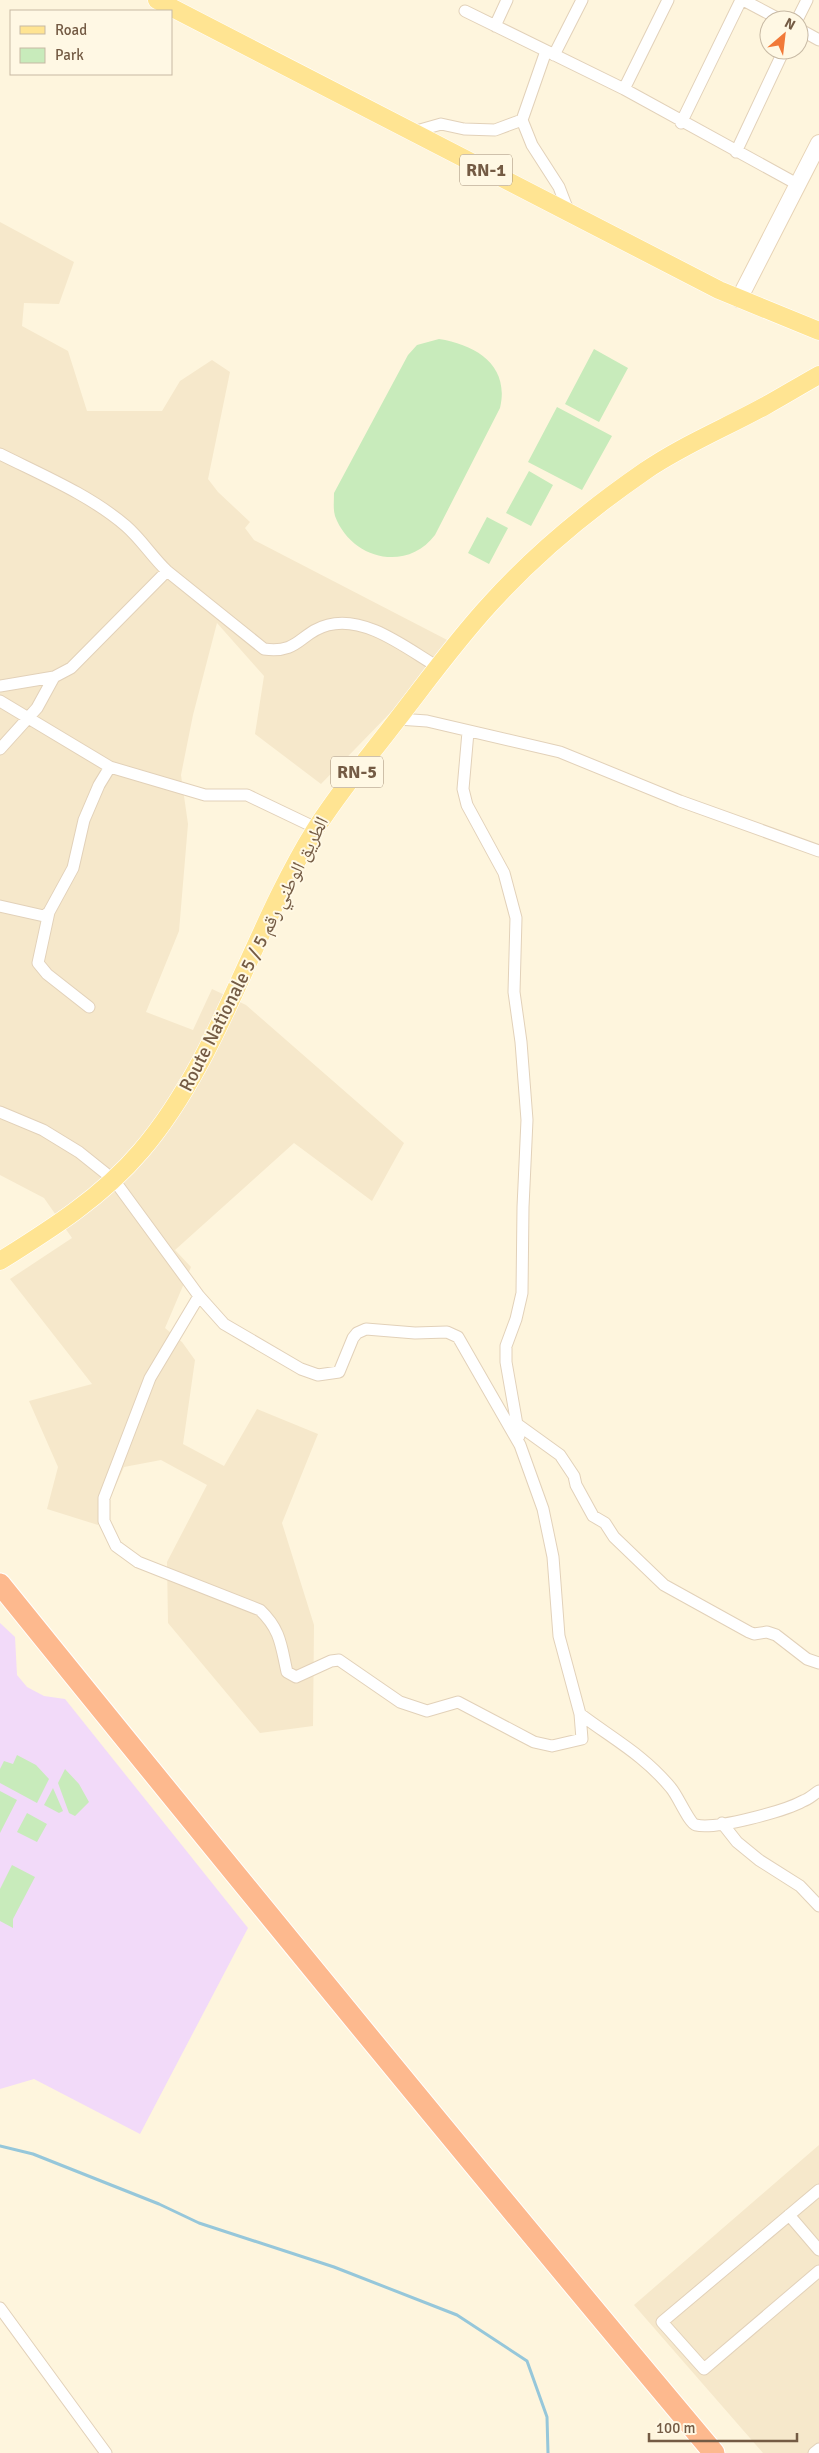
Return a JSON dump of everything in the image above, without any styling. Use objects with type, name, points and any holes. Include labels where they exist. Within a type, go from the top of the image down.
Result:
[{"type":"highway","points":[[0,1584],[210,1845],[714,2453]]},
{"type":"main road","name":"RN-1","points":[[157,0],[739,300],[819,331]]},
{"type":"main road","name":"Route Nationale 5 / الطريق الوطني رقم 5","points":[[0,1261],[72,1215],[114,1180],[152,1138],[185,1090],[295,866],[316,828],[438,667],[513,580],[554,543],[626,485],[689,444],[766,406],[819,375]]},
{"type":"street","points":[[495,26],[507,0]]},
{"type":"street","points":[[569,213],[559,187],[532,145],[522,120],[550,53],[582,0]]},
{"type":"street","points":[[624,89],[668,0]]},
{"type":"street","points":[[681,123],[742,0],[762,10]]},
{"type":"street","points":[[465,11],[624,89],[681,123],[796,184]]},
{"type":"street","points":[[736,152],[779,60]]},
{"type":"street","points":[[413,132],[441,124],[464,129],[495,130],[522,120]]},
{"type":"street","points":[[739,300],[796,184],[819,143]]},
{"type":"street","points":[[0,454],[92,501],[125,525],[148,547],[155,561],[264,649],[280,651],[328,625],[348,624],[368,629],[389,638],[438,667]]},
{"type":"street","points":[[0,686],[54,677],[71,668],[167,571]]},
{"type":"street","points":[[0,749],[29,718],[54,677]]},
{"type":"street","points":[[0,701],[110,767],[206,795],[235,794],[256,798],[316,828]]},
{"type":"street","points":[[398,719],[427,721],[560,752],[680,801],[819,851]]},
{"type":"street","points":[[199,1296],[150,1378],[104,1498],[104,1521],[116,1546],[138,1562],[260,1610],[273,1622],[281,1641],[287,1672],[296,1677],[331,1661],[339,1660],[400,1702],[427,1711],[458,1702],[534,1742],[552,1746],[582,1740],[580,1714],[559,1636],[553,1558],[543,1509],[520,1445],[506,1362],[506,1346],[516,1319],[522,1293],[522,1206],[527,1120],[514,992],[516,918],[504,873],[467,805],[463,789],[468,732]]},
{"type":"street","points":[[89,1007],[46,974],[38,963],[49,912],[73,868],[84,820],[99,785],[110,767]]},
{"type":"street","points":[[0,906],[34,915],[44,916],[49,912]]},
{"type":"street","points":[[0,1112],[43,1130],[79,1152],[114,1180],[199,1296],[224,1324],[242,1337],[301,1369],[318,1375],[339,1372],[353,1338],[357,1333],[366,1329],[415,1333],[447,1332],[458,1337],[465,1347],[520,1445]]},
{"type":"street","points":[[516,1424],[560,1455],[574,1476],[576,1486],[593,1516],[605,1523],[614,1536],[634,1553],[664,1585],[749,1632],[754,1634],[767,1632],[776,1635],[807,1659],[819,1664]]},
{"type":"street","points":[[580,1714],[646,1760],[682,1802],[688,1819],[694,1825],[722,1823],[772,1813],[803,1801],[819,1791]]},
{"type":"street","points":[[722,1823],[737,1842],[759,1860],[800,1886],[819,1906]]},
{"type":"street","points":[[819,2190],[662,2322],[704,2369],[819,2271]]},
{"type":"street","points":[[790,2215],[819,2250]]},
{"type":"street","points":[[0,2308],[106,2453]]},
{"type":"street","points":[[814,2453],[819,2449]]},
{"type":"shaded area","points":[[0,222],[74,262],[59,304],[24,303],[22,326],[68,351],[87,411],[162,411],[180,381],[212,360],[230,372],[208,479],[218,492],[250,522],[245,528],[254,540],[453,643],[430,672],[321,784],[255,734],[264,676],[217,623],[193,715],[181,775],[188,824],[179,931],[146,1012],[193,1030],[212,989],[246,1005],[404,1143],[372,1201],[294,1143],[175,1250],[191,1267],[165,1328],[182,1342],[195,1360],[183,1444],[224,1466],[257,1409],[318,1434],[282,1523],[314,1625],[313,1726],[260,1733],[168,1623],[167,1562],[207,1485],[161,1460],[124,1467],[98,1525],[47,1509],[58,1467],[29,1401],[92,1384],[10,1279],[72,1238],[44,1198],[0,1175]]},
{"type":"shaded area","points":[[0,1623],[15,1637],[17,1675],[27,1687],[44,1696],[65,1699],[248,1928],[140,2134],[34,2079],[0,2089]]},
{"type":"shaded area","points":[[819,2145],[819,2453],[763,2453],[634,2305]]},
{"type":"green space","points":[[439,339],[466,346],[488,360],[500,380],[502,393],[500,408],[435,535],[423,547],[409,554],[395,557],[380,556],[366,551],[353,542],[343,531],[334,513],[334,493],[408,355],[417,345]]},
{"type":"green space","points":[[594,349],[628,368],[599,422],[565,404]]},
{"type":"green space","points":[[557,407],[612,436],[582,490],[528,462]]},
{"type":"green space","points":[[529,471],[553,485],[531,526],[506,513]]},
{"type":"green space","points":[[487,517],[508,528],[489,564],[468,553]]},
{"type":"green space","points":[[17,1755],[36,1765],[49,1779],[37,1803],[0,1783],[0,1769],[4,1761],[13,1764]]},
{"type":"green space","points":[[65,1769],[79,1784],[89,1802],[75,1816],[69,1813],[58,1783]]},
{"type":"green space","points":[[53,1788],[63,1811],[59,1813],[44,1805]]},
{"type":"green space","points":[[0,1791],[17,1800],[0,1833]]},
{"type":"green space","points":[[27,1813],[47,1824],[37,1842],[17,1832]]},
{"type":"green space","points":[[12,1865],[35,1877],[13,1919],[13,1928],[0,1921],[0,1889]]},
{"type":"waterway","points":[[0,2146],[33,2154],[159,2204],[199,2223],[334,2267],[457,2315],[527,2361],[547,2417],[548,2453]]}]
